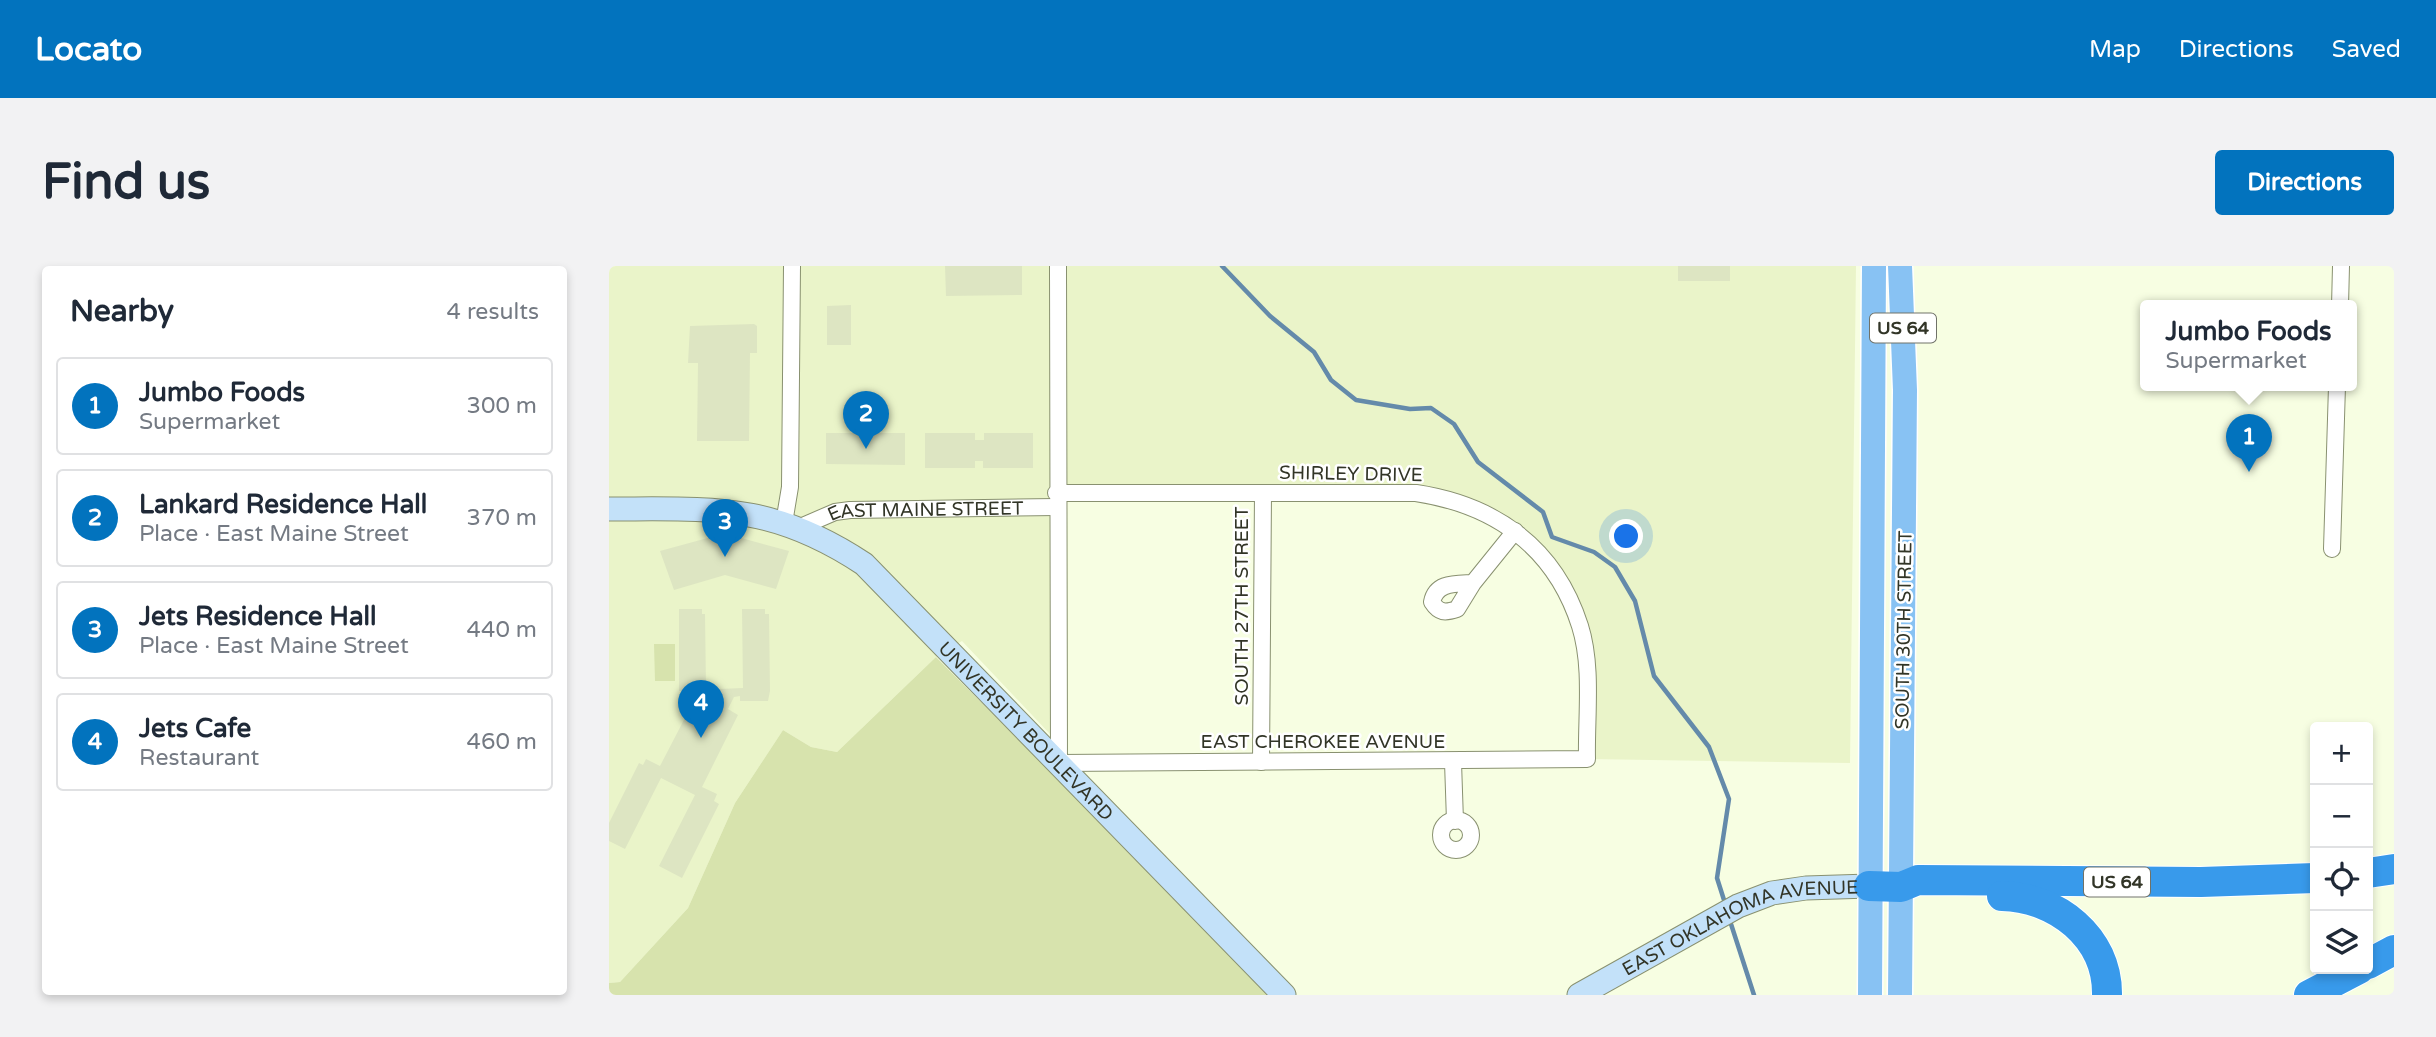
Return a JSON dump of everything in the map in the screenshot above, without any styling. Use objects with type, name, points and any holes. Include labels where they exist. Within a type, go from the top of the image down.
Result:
[{"type":"highway","points":[[2373,872],[2394,869]]},
{"type":"highway","name":"US 64","points":[[1901,887],[1918,880],[2201,882],[2310,878]]},
{"type":"highway","points":[[1870,886],[1901,887],[1917,896],[2029,898],[2056,908],[2080,929],[2098,955],[2104,971],[2106,995]]},
{"type":"highway","points":[[2373,961],[2394,950]]},
{"type":"highway","points":[[2309,995],[2349,974]]},
{"type":"main road","name":"SOUTH 30TH STREET","points":[[1870,995],[1874,266]]},
{"type":"main road","name":"SOUTH 30TH STREET","points":[[1900,266],[1905,390],[1900,995]]},
{"type":"main road","points":[[1873,499],[1904,499]]},
{"type":"street","points":[[791,526],[792,266]]},
{"type":"street","points":[[1058,266],[1056,500],[1059,763]]},
{"type":"street","points":[[2340,300],[2341,266]]},
{"type":"street","points":[[2332,549],[2337,391]]},
{"type":"street","name":"EAST MAINE STREET","points":[[791,526],[850,510],[1263,493]]},
{"type":"street","name":"SHIRLEY DRIVE","points":[[1263,493],[1416,493],[1448,498],[1484,511],[1515,531],[1548,562],[1565,590],[1580,627],[1585,659],[1587,759]]},
{"type":"street","name":"SOUTH 27TH STREET","points":[[1261,762],[1263,493]]},
{"type":"street","name":"UNIVERSITY BOULEVARD","points":[[609,509],[739,512],[791,526],[835,545],[864,564],[1284,995]]},
{"type":"street","points":[[1473,583],[1515,531]]},
{"type":"street","name":"EAST CHEROKEE AVENUE","points":[[1059,763],[1587,759]]},
{"type":"street","points":[[1453,762],[1455,821]]},
{"type":"street","name":"EAST OKLAHOMA AVENUE","points":[[1579,995],[1738,906],[1772,894],[1806,888],[1870,886]]},
{"type":"shaded area","points":[[609,266],[1856,266],[1850,763],[1587,759],[1585,659],[1548,562],[1448,498],[1057,493],[1066,751],[962,641],[936,657],[837,752],[811,747],[783,730],[735,803],[688,908],[620,982],[609,983]]},
{"type":"shaded area","points":[[654,644],[675,644],[675,681],[655,681]]},
{"type":"shaded area","points":[[936,657],[1272,995],[609,995],[609,983],[620,982],[688,908],[735,803],[783,730],[811,747],[837,752]]},
{"type":"building","points":[[945,266],[1022,266],[1022,295],[946,296]]},
{"type":"building","points":[[1678,266],[1730,266],[1730,281],[1678,281]]},
{"type":"building","points":[[851,305],[851,345],[827,345],[827,306]]},
{"type":"building","points":[[690,326],[757,326],[757,353],[750,353],[749,441],[697,441],[698,363],[688,363]]},
{"type":"building","points":[[826,433],[905,433],[905,465],[826,464]]},
{"type":"building","points":[[925,433],[975,433],[975,440],[984,440],[984,433],[1033,433],[1033,468],[983,468],[983,461],[975,461],[975,468],[925,468]]},
{"type":"building","points":[[715,536],[734,536],[789,551],[776,589],[725,575],[674,590],[660,551]]},
{"type":"building","points":[[679,609],[702,609],[702,614],[705,614],[706,689],[719,689],[743,688],[742,609],[765,609],[765,614],[769,614],[770,691],[768,701],[740,701],[740,696],[734,697],[728,709],[738,715],[702,787],[717,794],[714,801],[719,804],[682,878],[659,866],[695,795],[661,778],[625,849],[609,841],[609,823],[639,763],[643,765],[646,759],[660,766],[687,714],[687,694],[690,691],[679,691]]},
{"type":"waterway","points":[[1222,266],[1270,316],[1314,352],[1331,380],[1356,400],[1410,409],[1431,408],[1454,424],[1478,462],[1543,512],[1552,537],[1594,552],[1615,567],[1635,601],[1654,676],[1709,747],[1729,799],[1717,878],[1724,900]]},
{"type":"waterway","points":[[1731,924],[1754,995]]},
{"type":"place","name":"Lankard Residence Hall","points":[[866,449]]},
{"type":"place","name":"Jumbo Foods","points":[[2249,472]]},
{"type":"place","name":"Jets Residence Hall","points":[[725,557]]},
{"type":"place","name":"Jets Cafe","points":[[701,738]]}]
